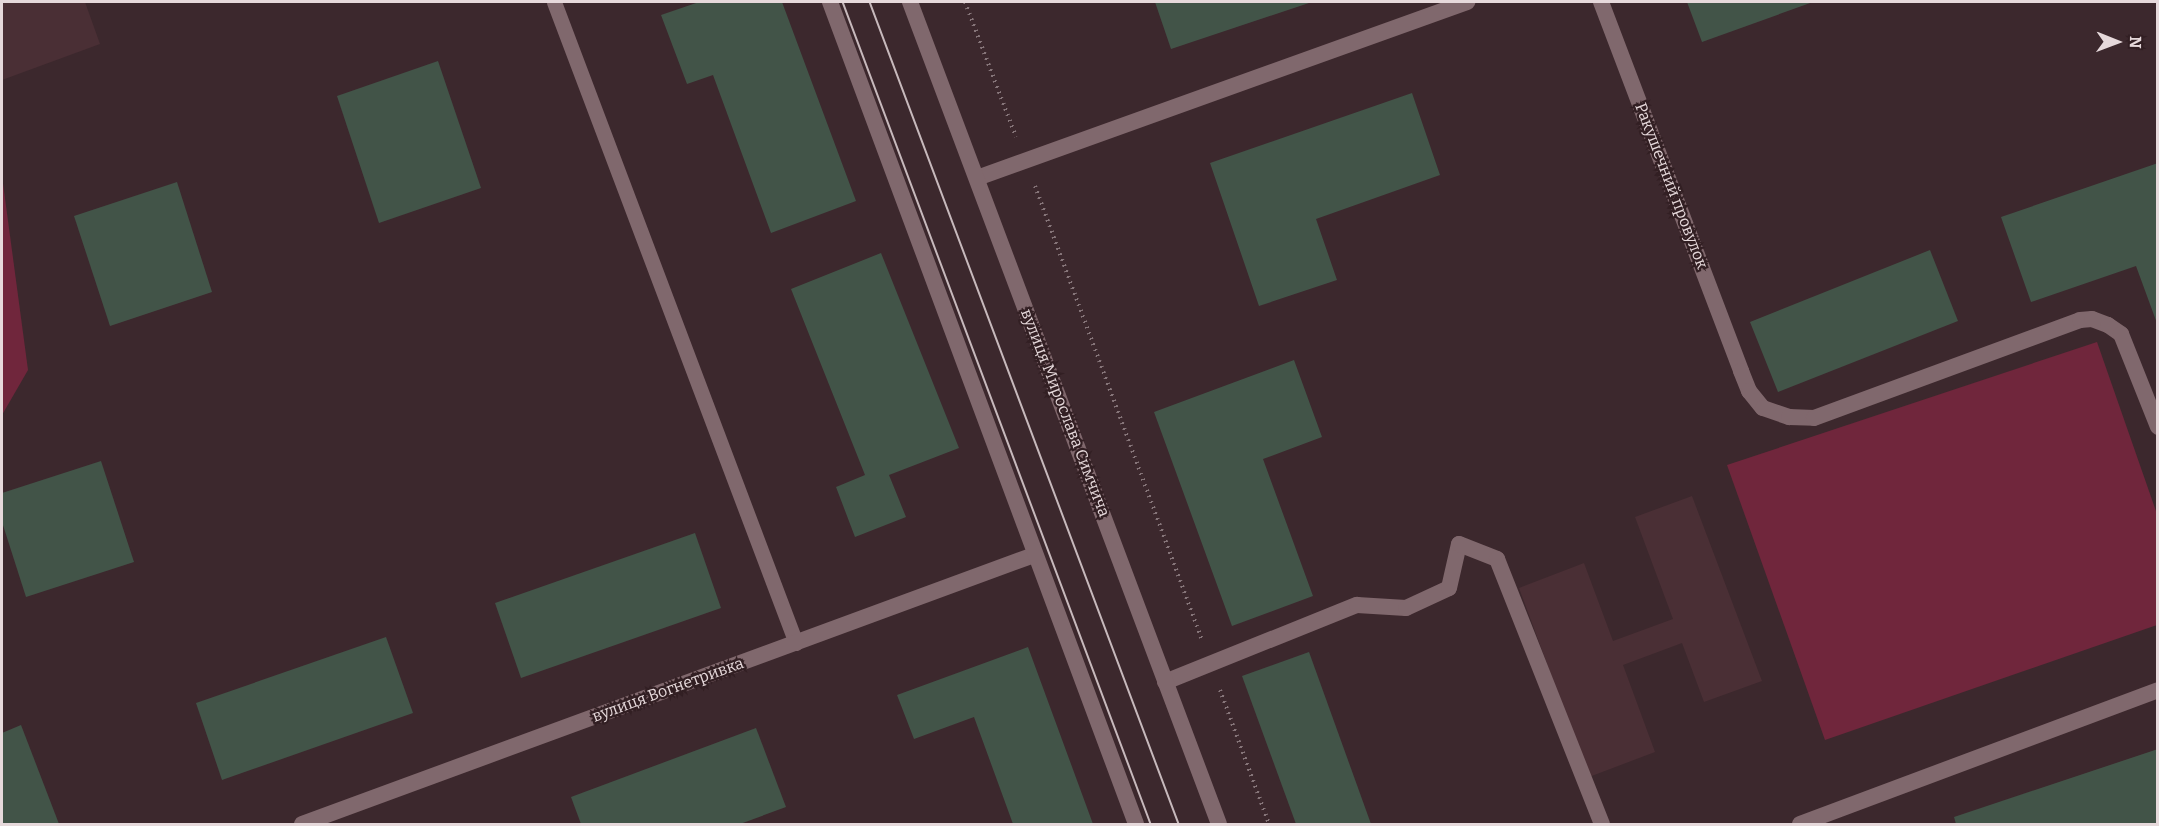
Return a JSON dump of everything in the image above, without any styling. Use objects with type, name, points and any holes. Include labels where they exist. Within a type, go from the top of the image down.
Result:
[{"type":"street","points":[[830,2],[1136,825]]},
{"type":"street","name":"вулиця Мирослава Симчича","points":[[910,2],[1219,825]]},
{"type":"street","points":[[977,178],[1467,2]]},
{"type":"street","name":"Ракушечний провулок","points":[[1601,2],[1741,372],[1749,391],[1763,408],[1789,417],[1814,418],[2080,320],[2092,319],[2108,325],[2121,334],[2157,427]]},
{"type":"street","points":[[1166,682],[1357,605],[1406,608],[1449,588],[1459,544],[1497,559],[1602,825]]},
{"type":"street","name":"вулиця Вогнетривка","points":[[302,825],[1034,555]]},
{"type":"street","points":[[1800,825],[2157,690]]},
{"type":"lane","points":[[554,2],[796,643]]},
{"type":"path","points":[[965,2],[1269,825]]},
{"type":"shaded area","points":[[2,2],[85,2],[100,44],[2,80]]},
{"type":"shaded area","points":[[2,176],[28,370],[2,415]]},
{"type":"shaded area","points":[[2097,342],[2157,514],[2157,625],[1825,740],[1727,465]]},
{"type":"shaded area","points":[[1692,496],[1762,681],[1704,702],[1682,643],[1623,665],[1655,752],[1589,777],[1519,588],[1584,563],[1613,641],[1673,619],[1635,517]]},
{"type":"building","points":[[699,2],[782,2],[856,201],[771,233],[713,75],[687,84],[661,15]]},
{"type":"building","points":[[1155,2],[1312,2],[1171,49]]},
{"type":"building","points":[[1687,2],[1813,2],[1702,42]]},
{"type":"building","points":[[438,61],[481,188],[379,223],[337,96]]},
{"type":"building","points":[[1412,93],[1440,175],[1316,219],[1337,280],[1259,306],[1210,163]]},
{"type":"building","points":[[2158,163],[2158,326],[2136,266],[2031,302],[2001,217]]},
{"type":"building","points":[[177,182],[212,292],[110,326],[74,216]]},
{"type":"building","points":[[1930,250],[1958,321],[1778,392],[1750,322]]},
{"type":"building","points":[[881,253],[959,448],[889,475],[906,517],[855,537],[836,487],[865,475],[791,289]]},
{"type":"building","points":[[1294,360],[1322,437],[1263,459],[1313,596],[1232,626],[1154,412]]},
{"type":"building","points":[[101,461],[134,562],[26,597],[2,522],[2,493]]},
{"type":"building","points":[[695,533],[721,608],[521,678],[495,603]]},
{"type":"building","points":[[386,637],[413,713],[222,780],[196,703]]},
{"type":"building","points":[[1028,647],[1093,824],[1013,824],[974,717],[914,739],[897,695]]},
{"type":"building","points":[[1309,652],[1371,824],[1296,824],[1242,676]]},
{"type":"building","points":[[21,725],[59,824],[2,824],[2,733]]},
{"type":"building","points":[[756,728],[786,807],[740,824],[581,824],[571,797]]},
{"type":"building","points":[[2158,749],[2158,824],[1956,824],[1954,817]]},
{"type":"tram line","points":[[843,2],[1151,824]]},
{"type":"tram line","points":[[870,2],[1179,824]]}]
